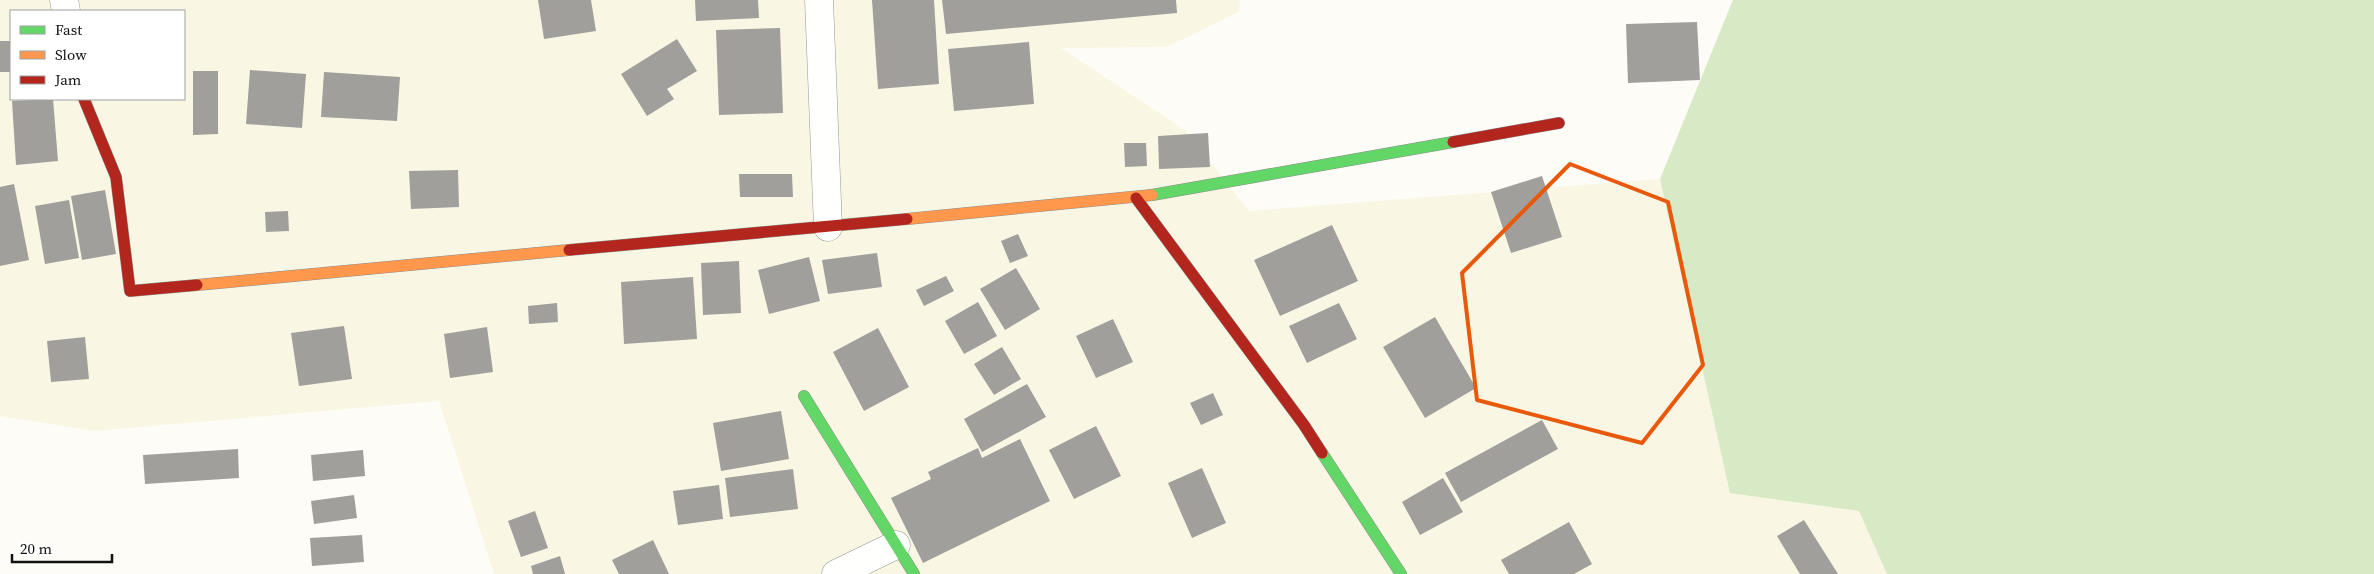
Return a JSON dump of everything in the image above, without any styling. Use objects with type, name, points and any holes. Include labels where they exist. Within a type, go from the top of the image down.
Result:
[{"type":"street","points":[[819,0],[828,227]]},
{"type":"street","points":[[84,100],[116,177],[130,291],[1136,198],[1559,123]]},
{"type":"street","points":[[1136,198],[1304,425],[1401,574]]},
{"type":"street","points":[[804,396],[914,574]]},
{"type":"street","points":[[836,574],[896,545]]},
{"type":"highlighted area","points":[[1570,164],[1668,202],[1703,365],[1642,443],[1477,400],[1462,273]]},
{"type":"shaded area","points":[[0,0],[1240,0],[1239,12],[1167,47],[1061,48],[1185,130],[1249,211],[1660,179],[1733,0],[2319,574],[494,574],[439,401],[94,431],[0,416]]},
{"type":"green space","points":[[1733,0],[2374,0],[2374,574],[1887,574],[1859,511],[1730,493],[1660,179]]},
{"type":"building","points":[[538,0],[591,0],[596,31],[544,39]]},
{"type":"building","points":[[695,0],[758,0],[759,18],[696,21]]},
{"type":"building","points":[[872,0],[934,0],[939,84],[878,89]]},
{"type":"building","points":[[942,0],[1176,0],[1177,13],[946,34]]},
{"type":"building","points":[[1697,22],[1700,80],[1628,83],[1626,24]]},
{"type":"building","points":[[780,28],[783,113],[719,115],[716,30]]},
{"type":"building","points":[[677,39],[697,71],[667,89],[674,99],[647,116],[621,74]]},
{"type":"building","points":[[0,41],[10,41],[10,72],[0,72]]},
{"type":"building","points":[[1029,42],[1034,104],[954,111],[948,49]]},
{"type":"building","points":[[250,70],[306,74],[302,128],[246,124]]},
{"type":"building","points":[[193,71],[218,71],[218,134],[193,135]]},
{"type":"building","points":[[324,72],[400,77],[397,121],[321,117]]},
{"type":"building","points":[[53,100],[58,161],[16,165],[12,101]]},
{"type":"building","points":[[1208,133],[1210,167],[1159,169],[1158,136]]},
{"type":"building","points":[[1124,143],[1146,143],[1147,166],[1125,167]]},
{"type":"building","points":[[458,170],[459,207],[411,209],[409,171]]},
{"type":"building","points":[[739,174],[792,174],[793,197],[740,197]]},
{"type":"building","points":[[1542,176],[1562,237],[1511,253],[1491,192]]},
{"type":"building","points":[[14,184],[29,260],[0,266],[0,187]]},
{"type":"building","points":[[105,190],[116,254],[82,260],[71,196]]},
{"type":"building","points":[[69,200],[79,258],[45,264],[35,206]]},
{"type":"building","points":[[288,211],[289,231],[266,232],[265,212]]},
{"type":"building","points":[[1332,225],[1358,281],[1280,316],[1254,260]]},
{"type":"building","points":[[1018,234],[1028,256],[1010,263],[1001,241]]},
{"type":"building","points":[[877,253],[882,287],[828,294],[822,260]]},
{"type":"building","points":[[809,257],[820,301],[769,314],[758,270]]},
{"type":"building","points":[[739,261],[741,313],[703,315],[701,263]]},
{"type":"building","points":[[1016,268],[1040,309],[1005,330],[980,289]]},
{"type":"building","points":[[946,276],[954,291],[924,306],[916,290]]},
{"type":"building","points":[[693,277],[697,339],[624,344],[621,282]]},
{"type":"building","points":[[978,302],[997,336],[964,354],[945,321]]},
{"type":"building","points":[[557,303],[558,322],[529,324],[528,306]]},
{"type":"building","points":[[1339,303],[1357,339],[1307,363],[1289,326]]},
{"type":"building","points":[[1435,317],[1476,388],[1425,418],[1383,347]]},
{"type":"building","points":[[1113,319],[1133,362],[1096,378],[1076,336]]},
{"type":"building","points":[[344,326],[352,379],[299,386],[291,333]]},
{"type":"building","points":[[487,327],[493,372],[450,378],[444,334]]},
{"type":"building","points":[[878,328],[909,387],[864,411],[833,352]]},
{"type":"building","points":[[85,337],[89,379],[51,382],[47,341]]},
{"type":"building","points":[[1002,347],[1021,379],[994,395],[974,364]]},
{"type":"building","points":[[1027,384],[1046,417],[982,452],[964,419]]},
{"type":"building","points":[[1213,393],[1223,415],[1201,425],[1190,403]]},
{"type":"building","points":[[781,411],[789,459],[721,471],[713,423]]},
{"type":"building","points":[[1542,420],[1558,449],[1461,502],[1445,473]]},
{"type":"building","points":[[1096,426],[1121,476],[1074,499],[1049,450]]},
{"type":"building","points":[[1020,439],[1050,501],[923,563],[891,498],[931,479],[928,472],[978,448],[982,458]]},
{"type":"building","points":[[238,449],[239,478],[145,484],[143,455]]},
{"type":"building","points":[[363,450],[365,476],[313,481],[311,455]]},
{"type":"building","points":[[1202,468],[1226,523],[1192,538],[1168,483]]},
{"type":"building","points":[[793,469],[798,509],[730,517],[725,478]]},
{"type":"building","points":[[1443,478],[1463,512],[1420,535],[1402,502]]},
{"type":"building","points":[[719,485],[723,519],[678,525],[673,491]]},
{"type":"building","points":[[354,495],[357,518],[314,524],[311,501]]},
{"type":"building","points":[[535,511],[548,548],[521,557],[508,521]]},
{"type":"building","points":[[1804,520],[1838,574],[1800,574],[1777,536]]},
{"type":"building","points":[[1569,522],[1592,564],[1574,574],[1509,574],[1501,560]]},
{"type":"building","points":[[362,535],[364,562],[312,566],[310,538]]},
{"type":"building","points":[[653,540],[669,574],[619,574],[612,560]]},
{"type":"building","points":[[560,556],[565,574],[533,574],[531,566]]},
{"type":"traffic: fast","points":[[1152,195],[1453,142]]},
{"type":"traffic: fast","points":[[804,396],[914,574]]},
{"type":"traffic: fast","points":[[1322,453],[1401,574]]},
{"type":"traffic: slow","points":[[907,219],[1152,195]]},
{"type":"traffic: slow","points":[[197,285],[569,250]]},
{"type":"traffic: jam","points":[[84,100],[116,177],[130,291],[197,285]]},
{"type":"traffic: jam","points":[[1453,142],[1559,123]]},
{"type":"traffic: jam","points":[[1136,198],[1304,425],[1322,453]]},
{"type":"traffic: jam","points":[[569,250],[907,219]]}]
